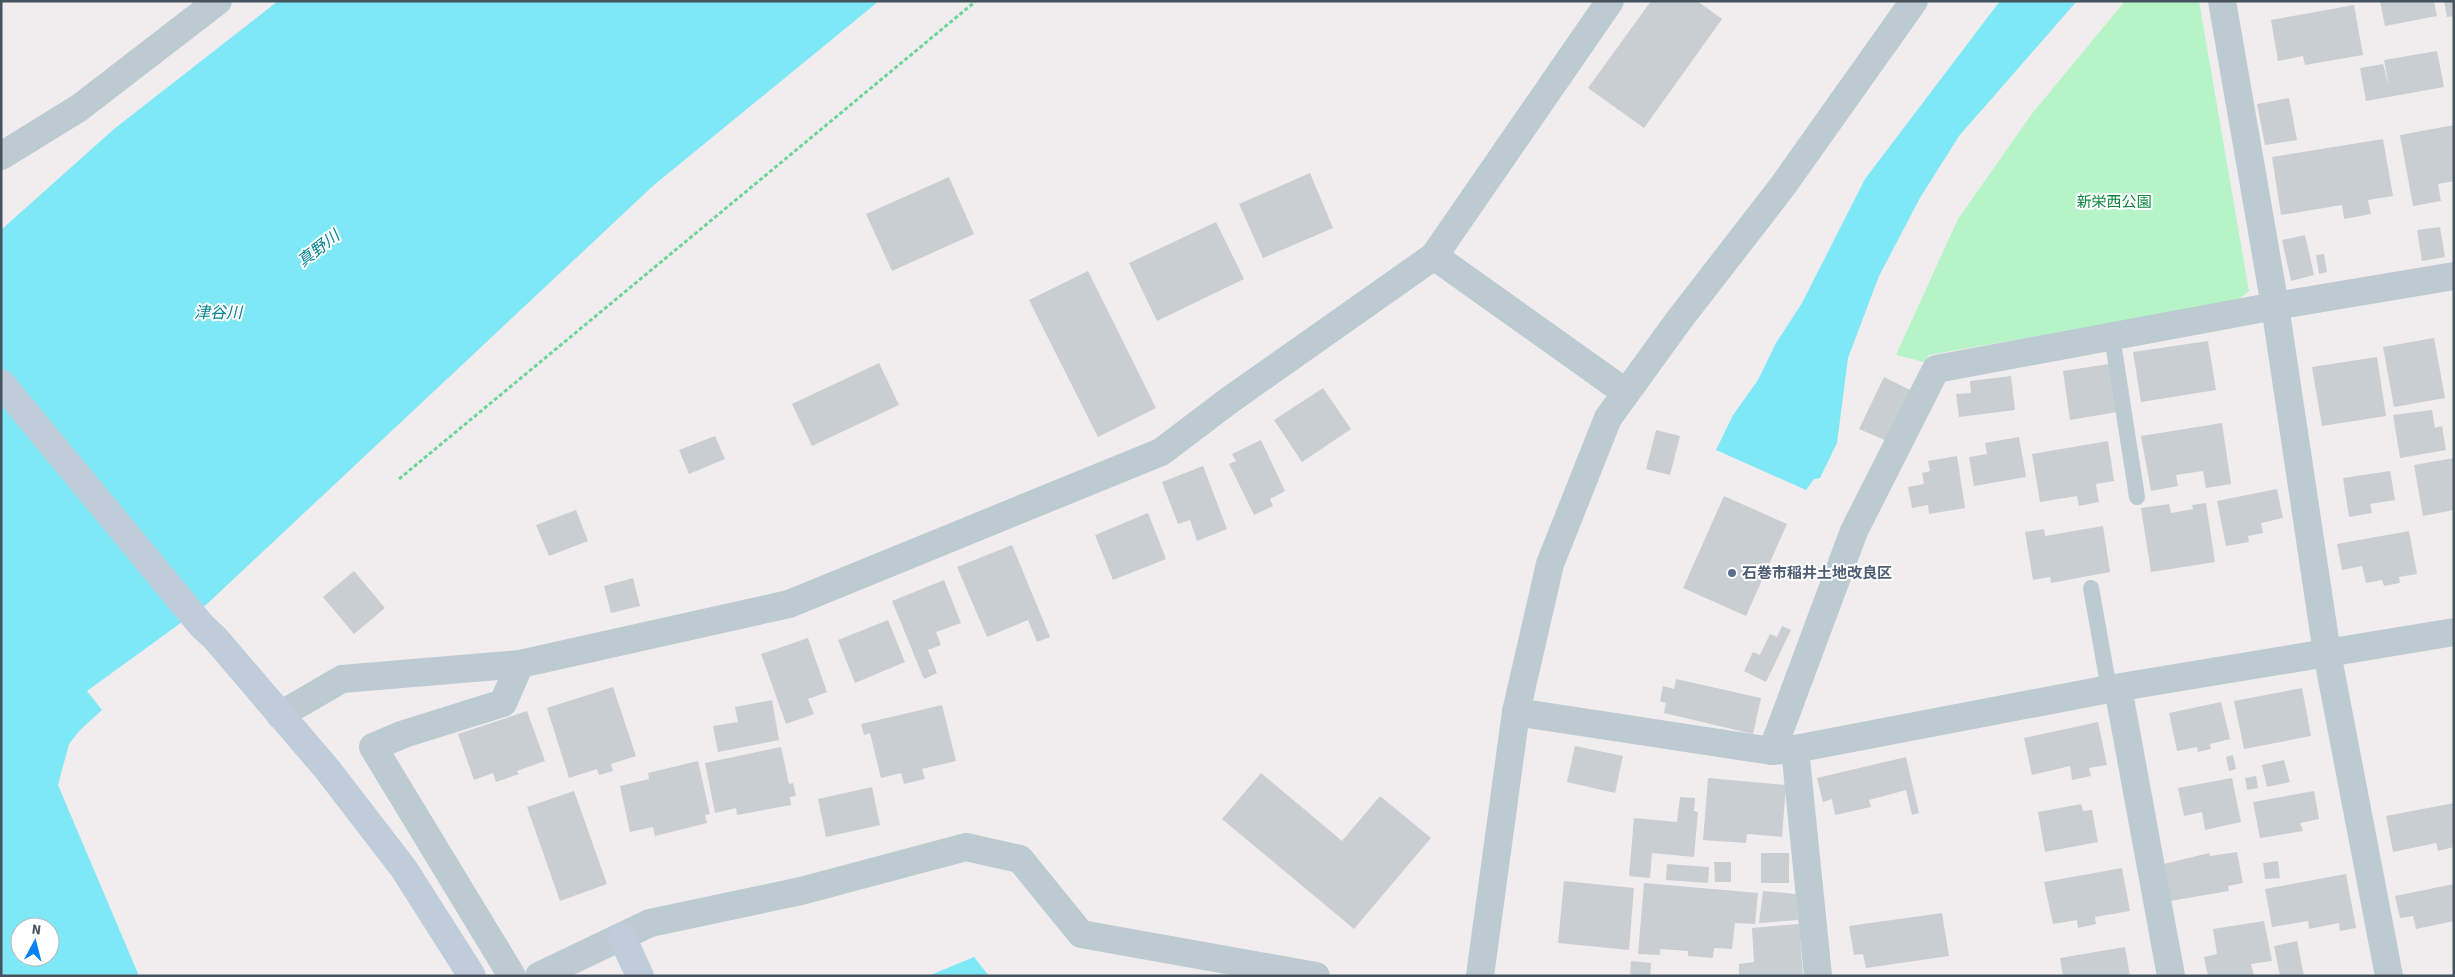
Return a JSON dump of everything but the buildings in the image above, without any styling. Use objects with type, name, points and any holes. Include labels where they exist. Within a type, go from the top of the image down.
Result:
[{"type":"street","points":[[1,156],[79,108],[218,1]]},
{"type":"street","points":[[280,715],[342,679],[520,664],[789,604],[1161,452],[1232,399],[1434,256],[1610,1]]},
{"type":"street","points":[[1480,976],[1516,712],[1550,564],[1608,418],[1625,392],[1782,187],[1914,1]]},
{"type":"street","points":[[2222,1],[2275,306],[2327,654],[2388,976]]},
{"type":"street","points":[[1434,256],[1625,392]]},
{"type":"street","points":[[1818,976],[1784,750],[1854,531],[1936,369],[2275,306],[2454,276]]},
{"type":"street","points":[[1,383],[202,626],[215,638],[326,769],[404,869],[472,976]]},
{"type":"street","points":[[1516,712],[1784,750],[2114,688],[2454,632]]},
{"type":"street","points":[[512,976],[373,747],[404,734],[503,703],[520,664]]},
{"type":"street","points":[[2114,688],[2171,976]]},
{"type":"street","points":[[539,976],[650,923],[801,891],[966,847],[1020,859],[1081,934],[1316,976]]},
{"type":"street","points":[[622,937],[640,976]]},
{"type":"lane","points":[[2112,336],[2138,497]]},
{"type":"lane","points":[[2091,588],[2114,688]]},
{"type":"path","points":[[399,479],[976,1]]},
{"type":"green space","name":"新栄西公園","points":[[2125,1],[2199,1],[2249,291],[2237,301],[1929,355],[1924,362],[1896,355],[1958,219],[2031,115]]},
{"type":"water","name":"津谷川","points":[[278,1],[879,1],[654,185],[207,604],[87,691],[102,710],[80,730],[69,744],[58,785],[139,976],[1,976],[1,230],[114,129]]},
{"type":"water","points":[[2000,1],[2077,1],[1959,136],[1920,198],[1879,276],[1848,358],[1837,443],[1820,478],[1814,479],[1806,490],[1716,450],[1733,415],[1758,380],[1776,343],[1802,303],[1865,179]]},
{"type":"water","points":[[974,957],[989,976],[928,976]]},
{"type":"place","name":"石巻市稲井土地改良区","points":[[1732,573]]},
{"type":"water label","name":"真野川","points":[[318,248]]}]
